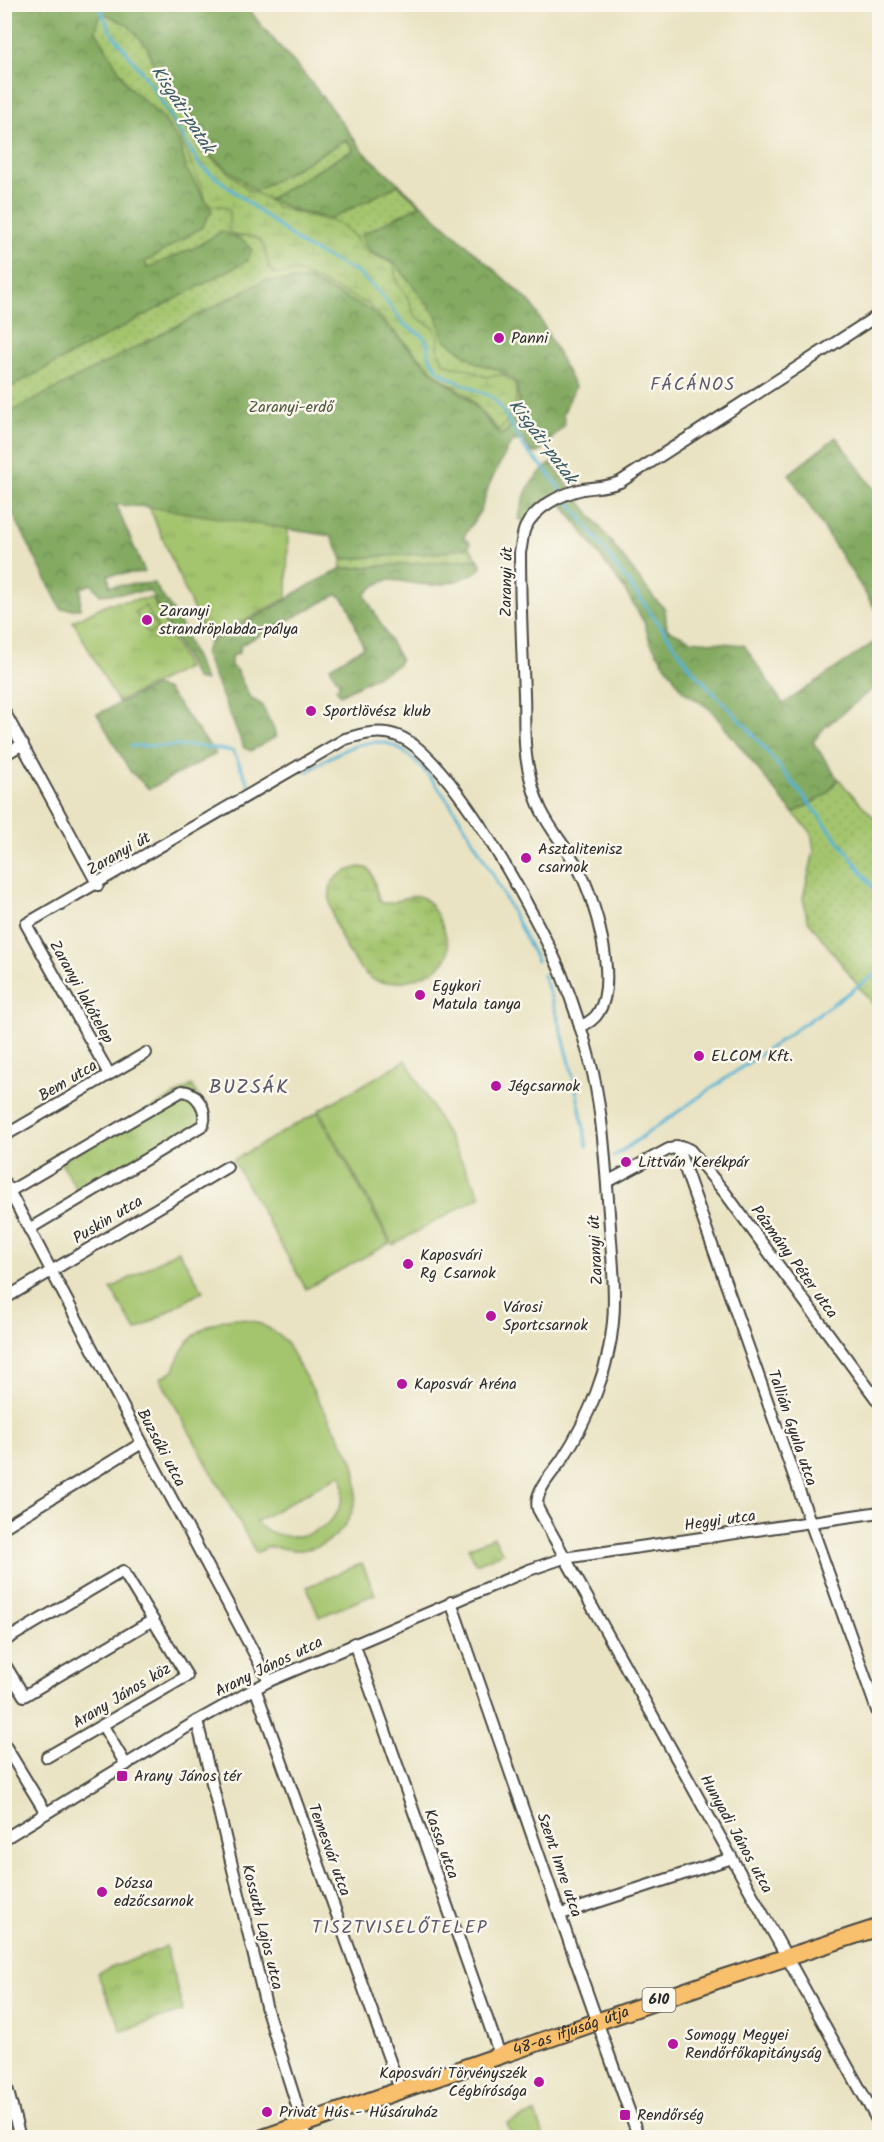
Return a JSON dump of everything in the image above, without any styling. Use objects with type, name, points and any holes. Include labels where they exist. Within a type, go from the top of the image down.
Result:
[{"type":"main road","name":"48-as ifjúság útja","points":[[263,2138],[304,2131],[400,2089],[879,1927]]},
{"type":"street","name":"Zaranyi út","points":[[580,1027],[590,1022],[598,1014],[602,1005],[605,983],[602,935],[597,911],[588,888],[536,798],[526,759],[520,552],[525,528],[538,512],[571,492],[620,482],[879,314]]},
{"type":"street","points":[[4,711],[98,885]]},
{"type":"street","name":"Zaranyi út","points":[[26,924],[98,885],[345,739],[363,733],[382,732],[398,735],[412,743],[438,768],[462,797],[523,897],[551,951],[562,974],[580,1027],[599,1103],[607,1182],[614,1297],[611,1339],[600,1383],[588,1411],[536,1503],[564,1558]]},
{"type":"street","points":[[4,755],[23,744]]},
{"type":"street","name":"Zaranyi lakótelep","points":[[26,924],[109,1074]]},
{"type":"street","name":"Bem utca","points":[[4,1136],[146,1053]]},
{"type":"street","points":[[10,1191],[182,1091],[190,1091],[203,1110],[205,1118],[203,1125],[29,1228]]},
{"type":"street","points":[[607,1182],[677,1146]]},
{"type":"street","name":"Pázmány Péter utca","points":[[677,1146],[690,1150],[726,1194],[879,1404]]},
{"type":"street","name":"Tallián Gyula utca","points":[[677,1146],[879,1719]]},
{"type":"street","name":"Puskin utca","points":[[4,1299],[227,1167]]},
{"type":"street","name":"Buzsáki utca","points":[[4,1181],[269,1681]]},
{"type":"street","points":[[4,1527],[142,1443]]},
{"type":"street","name":"Hegyi utca","points":[[564,1558],[879,1512]]},
{"type":"street","name":"Arany János utca","points":[[4,1839],[255,1688],[451,1602],[564,1558]]},
{"type":"street","name":"Hunyadi János utca","points":[[564,1558],[879,2125]]},
{"type":"street","name":"Arany János köz","points":[[4,1641],[123,1571],[187,1676],[47,1757]]},
{"type":"street","name":"Szent Imre utca","points":[[451,1602],[561,1914],[596,2022],[639,2138]]},
{"type":"street","points":[[4,1663],[24,1696],[153,1620]]},
{"type":"street","name":"Kassa utca","points":[[354,1643],[500,2055]]},
{"type":"street","name":"Temesvár utca","points":[[255,1688],[400,2089]]},
{"type":"street","name":"Kossuth Lajos utca","points":[[197,1721],[267,2010],[304,2131]]},
{"type":"street","points":[[103,1726],[126,1765]]},
{"type":"street","points":[[4,1744],[46,1813]]},
{"type":"street","points":[[561,1914],[732,1858]]},
{"type":"street","points":[[4,2076],[8,2110],[20,2138]]},
{"type":"green space","name":"Zaranyi-erdő","points":[[5,4],[246,5],[311,82],[364,152],[533,305],[575,387],[563,414],[565,425],[535,454],[531,452],[524,440],[514,441],[508,448],[489,485],[481,510],[463,538],[469,541],[469,547],[444,552],[342,559],[331,536],[149,507],[116,505],[145,572],[108,575],[110,586],[154,583],[180,622],[205,681],[196,679],[150,591],[100,595],[92,584],[81,588],[80,609],[61,609],[5,498],[5,415],[263,281],[309,280],[370,310],[437,376],[469,399],[500,435],[506,432],[515,418],[519,401],[517,385],[511,377],[494,368],[478,364],[444,339],[436,315],[395,263],[368,251],[361,235],[420,205],[398,185],[331,219],[293,210],[269,199],[354,149],[346,140],[256,191],[203,150],[190,110],[156,76],[148,48],[128,25],[106,14],[98,18],[96,31],[128,86],[164,119],[179,142],[187,170],[212,211],[201,228],[145,262],[147,268],[196,247],[222,231],[244,241],[252,250],[247,261],[5,390]]},
{"type":"green space","points":[[106,9],[348,135],[361,150],[425,208],[397,259],[495,364],[521,383],[518,420],[501,441],[5,420],[5,385],[146,273],[125,88],[91,32],[95,15]]},
{"type":"green space","points":[[153,87],[175,102],[187,116],[199,148],[250,191],[266,198],[276,207],[340,224],[355,237],[363,250],[394,264],[396,281],[408,298],[415,316],[433,327],[439,337],[438,349],[443,362],[453,367],[469,369],[485,377],[502,375],[515,383],[514,409],[499,431],[467,395],[437,375],[368,304],[299,272],[277,274],[270,270],[264,248],[259,240],[254,237],[236,236],[228,230],[230,211],[222,206],[207,203],[183,143]]},
{"type":"green space","points":[[836,437],[879,496],[879,615],[789,474]]},
{"type":"green space","points":[[551,463],[654,598],[665,609],[667,629],[691,640],[744,645],[783,704],[879,639],[879,684],[824,728],[813,742],[838,779],[826,795],[793,813],[710,709],[683,691],[650,642],[644,622],[624,589],[555,494],[526,522],[519,519],[529,487]]},
{"type":"green space","points":[[149,507],[288,529],[287,598],[207,641]]},
{"type":"green space","points":[[469,547],[478,559],[340,569],[342,559],[444,552]]},
{"type":"green space","points":[[478,559],[481,568],[471,575],[444,584],[421,585],[389,580],[373,587],[365,595],[400,659],[398,665],[340,695],[336,688],[340,685],[330,667],[364,647],[352,614],[341,596],[336,595],[241,645],[239,653],[231,657],[231,666],[237,671],[250,698],[261,704],[276,737],[251,751],[244,748],[204,653],[210,642],[340,569]]},
{"type":"green space","points":[[152,598],[187,668],[118,702],[73,621],[109,603]]},
{"type":"green space","name":"Zaranyi strandröplabda-pálya","points":[[145,606],[158,628],[148,634],[135,612]]},
{"type":"green space","points":[[155,686],[167,690],[216,754],[149,789],[130,771],[97,714]]},
{"type":"green space","points":[[838,779],[879,823],[879,1013],[807,919],[803,898],[814,851],[811,832],[793,813],[826,795]]},
{"type":"green space","points":[[360,867],[369,869],[382,903],[392,903],[416,896],[426,900],[432,907],[442,924],[448,951],[447,957],[437,968],[413,979],[387,982],[372,979],[356,963],[335,922],[330,896],[331,886],[336,878]]},
{"type":"green space","points":[[406,1060],[481,1196],[393,1245],[319,1110]]},
{"type":"green space","points":[[192,1085],[211,1120],[82,1197],[60,1162]]},
{"type":"green space","points":[[318,1112],[390,1243],[306,1289],[233,1160]]},
{"type":"green space","points":[[178,1250],[203,1291],[136,1331],[111,1289]]},
{"type":"green space","points":[[234,1318],[256,1322],[285,1341],[353,1461],[356,1491],[349,1519],[330,1540],[317,1546],[301,1550],[269,1547],[256,1553],[160,1378],[174,1371],[182,1351],[195,1335],[223,1320]],"holes":[[[341,1474],[343,1492],[340,1507],[331,1520],[319,1530],[304,1535],[287,1536],[271,1532],[255,1522]]]},
{"type":"green space","points":[[494,1537],[503,1553],[476,1564],[468,1548]]},
{"type":"green space","points":[[362,1563],[375,1594],[319,1617],[307,1587]]},
{"type":"green space","points":[[166,1947],[183,2011],[122,2031],[97,1973]]},
{"type":"green space","points":[[536,2113],[544,2137],[512,2137],[507,2123]]},
{"type":"waterway","name":"Kisgáti-patak","points":[[98,4],[110,30],[153,87],[200,165],[304,246],[357,272],[379,292],[405,325],[423,336],[428,345],[429,356],[439,371],[492,397],[500,406],[527,451],[546,470],[695,673],[746,726],[849,854],[880,897]]},
{"type":"waterway","points":[[307,772],[334,755],[366,743],[386,743],[407,754],[428,775],[472,838],[537,961]]},
{"type":"waterway","points":[[131,746],[196,746],[233,751],[249,785]]},
{"type":"waterway","points":[[613,1157],[880,971]]},
{"type":"waterway","points":[[543,975],[569,1059],[587,1146]]},
{"type":"place","name":"Panni","points":[[499,338]]},
{"type":"place","name":"Zaranyi strandröplabda-pálya","points":[[147,620]]},
{"type":"place","name":"Sportlövész klub","points":[[311,711]]},
{"type":"place","name":"Asztalitenisz csarnok","points":[[526,858]]},
{"type":"place","name":"Egykori Matula tanya","points":[[420,995]]},
{"type":"place","name":"ELCOM Kft.","points":[[699,1056]]},
{"type":"place","name":"Jégcsarnok","points":[[496,1086]]},
{"type":"place","name":"Littván Kerékpár","points":[[626,1162]]},
{"type":"place","name":"Kaposvári Rg Csarnok","points":[[408,1264]]},
{"type":"place","name":"Városi Sportcsarnok","points":[[491,1316]]},
{"type":"place","name":"Kaposvár Aréna","points":[[402,1384]]},
{"type":"place","name":"Arany János tér","points":[[122,1776]]},
{"type":"place","name":"Dózsa edzőcsarnok","points":[[102,1892]]},
{"type":"place","name":"Somogy Megyei Rendőrfőkapitányság","points":[[673,2044]]},
{"type":"place","name":"Kaposvári Törvényszék Cégbírósága","points":[[539,2082]]},
{"type":"place","name":"Privát Hús - Húsáruház","points":[[267,2112]]},
{"type":"place","name":"Rendőrség","points":[[625,2115]]},
{"type":"district","name":"FÁCÁNOS","points":[[693,385]]},
{"type":"district","name":"BUZSÁK","points":[[249,1088]]},
{"type":"district","name":"TISZTVISELŐTELEP","points":[[400,1928]]}]
